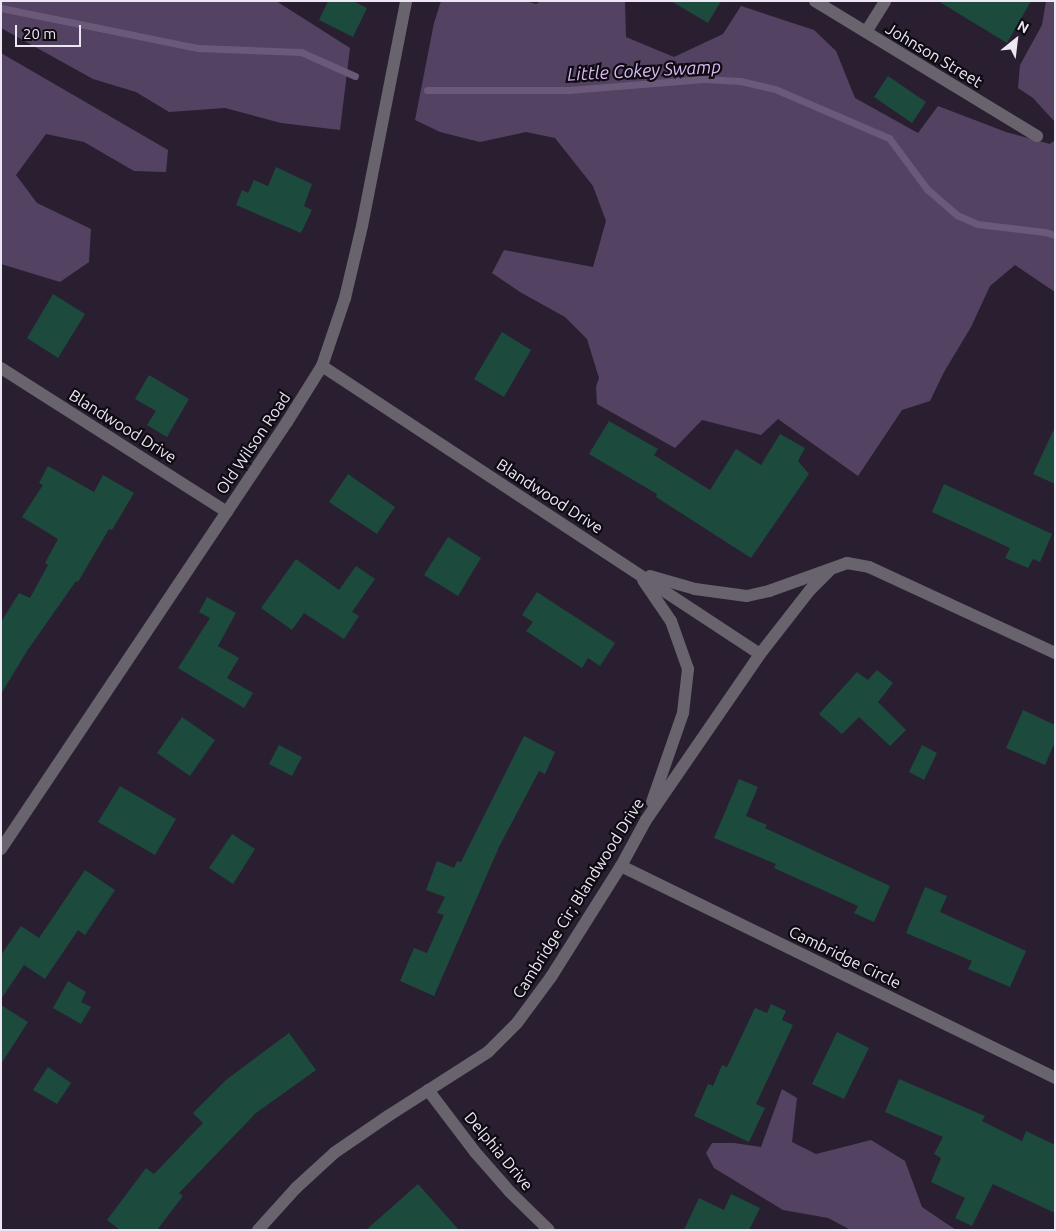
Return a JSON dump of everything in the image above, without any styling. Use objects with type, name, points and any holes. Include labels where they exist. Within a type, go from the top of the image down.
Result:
[{"type":"street","name":"Old Wilson Road","points":[[1,849],[287,422],[322,366],[345,298],[362,226],[406,1]]},
{"type":"street","name":"Johnson Street","points":[[815,1],[1037,136]]},
{"type":"street","points":[[866,32],[885,1]]},
{"type":"street","name":"Blandwood Drive","points":[[322,366],[760,654]]},
{"type":"street","name":"Blandwood Drive","points":[[1,368],[226,512]]},
{"type":"street","points":[[637,572],[695,589],[747,596],[769,591],[847,563],[869,566],[1055,653]]},
{"type":"street","name":"Cambridge Cir; Blandwood Drive","points":[[258,1230],[296,1188],[334,1153],[488,1052],[517,1023],[551,977],[621,866],[646,820],[760,654],[810,590],[829,571]]},
{"type":"street","points":[[637,572],[671,620],[688,669],[683,714],[646,820]]},
{"type":"street","name":"Cambridge Circle","points":[[621,866],[1055,1078]]},
{"type":"street","name":"Delphia Drive","points":[[428,1090],[475,1152],[510,1192],[549,1230]]},
{"type":"shaded area","points":[[1,1],[276,1],[350,48],[340,130],[281,123],[225,108],[169,112],[136,92],[93,79],[1,28]]},
{"type":"shaded area","points":[[441,1],[526,1],[536,4],[541,1],[625,1],[626,37],[674,57],[723,34],[741,6],[814,30],[836,51],[855,98],[918,133],[938,106],[1006,132],[1050,144],[1055,140],[1055,292],[1015,265],[990,286],[971,327],[944,372],[930,401],[902,410],[858,476],[778,419],[761,435],[702,420],[675,448],[597,404],[596,387],[599,378],[587,339],[565,317],[520,292],[492,273],[504,250],[593,267],[606,221],[593,186],[555,138],[526,132],[480,142],[440,132],[415,120],[434,23]]},
{"type":"shaded area","points":[[1046,1],[1055,1],[1055,122],[1033,98],[1018,88],[1020,65],[1042,25]]},
{"type":"shaded area","points":[[1,53],[168,150],[166,172],[134,171],[84,142],[46,134],[16,175],[37,203],[91,229],[89,262],[60,282],[1,264]]},
{"type":"shaded area","points":[[782,1089],[797,1098],[792,1142],[816,1154],[871,1140],[905,1161],[922,1207],[956,1230],[851,1230],[828,1218],[783,1210],[714,1168],[706,1153],[712,1143],[734,1143],[761,1147]]},
{"type":"building","points":[[328,1],[353,1],[367,8],[353,37],[319,20]]},
{"type":"building","points":[[671,1],[721,1],[708,23]]},
{"type":"building","points":[[938,1],[1031,1],[1007,43]]},
{"type":"building","points":[[888,76],[926,102],[912,123],[874,97]]},
{"type":"building","points":[[276,167],[312,184],[304,206],[312,210],[301,233],[236,205],[242,190],[248,193],[254,180],[268,186]]},
{"type":"building","points":[[53,294],[85,314],[58,358],[27,338]]},
{"type":"building","points":[[502,332],[531,350],[504,397],[474,379]]},
{"type":"building","points":[[149,375],[189,399],[167,437],[147,425],[156,411],[135,399]]},
{"type":"building","points":[[609,421],[658,449],[654,455],[710,490],[736,449],[761,465],[780,434],[805,448],[798,461],[809,474],[751,558],[656,497],[657,494],[589,454]]},
{"type":"building","points":[[1055,427],[1055,484],[1033,474]]},
{"type":"building","points":[[48,466],[94,492],[103,475],[134,493],[112,530],[109,529],[78,582],[76,581],[27,651],[1,694],[1,622],[19,593],[30,598],[48,565],[45,563],[58,539],[22,517],[43,485],[39,483]]},
{"type":"building","points":[[348,474],[395,507],[377,534],[329,502]]},
{"type":"building","points":[[944,484],[1052,534],[1040,562],[1033,559],[1028,568],[1005,558],[1010,548],[932,512]]},
{"type":"building","points":[[448,537],[481,558],[458,596],[424,575]]},
{"type":"building","points":[[296,559],[339,590],[356,566],[375,579],[352,612],[359,616],[344,639],[304,613],[292,630],[261,608]]},
{"type":"building","points":[[537,592],[615,643],[600,666],[588,658],[582,668],[526,631],[533,622],[522,615]]},
{"type":"building","points":[[207,597],[236,613],[218,646],[239,658],[227,678],[253,693],[244,708],[178,668],[210,618],[199,612]]},
{"type":"building","points":[[877,670],[893,683],[878,702],[906,730],[890,746],[859,717],[842,734],[819,714],[857,672],[868,680]]},
{"type":"building","points":[[1023,710],[1055,725],[1055,742],[1045,765],[1006,748]]},
{"type":"building","points":[[182,717],[215,740],[190,776],[157,753]]},
{"type":"building","points":[[524,736],[555,752],[545,774],[539,771],[499,847],[434,996],[400,981],[414,948],[427,953],[444,915],[437,913],[445,897],[426,890],[437,861],[454,868],[457,861],[461,862]]},
{"type":"building","points":[[279,745],[302,757],[292,776],[269,764]]},
{"type":"building","points":[[922,745],[937,753],[924,780],[909,772]]},
{"type":"building","points":[[739,779],[758,787],[746,816],[767,825],[765,828],[890,886],[874,922],[854,913],[858,906],[774,868],[776,864],[714,838]]},
{"type":"building","points":[[120,786],[176,819],[155,855],[98,822]]},
{"type":"building","points":[[232,834],[255,849],[233,884],[209,868]]},
{"type":"building","points":[[85,870],[115,890],[85,935],[78,930],[45,979],[24,965],[1,999],[1,955],[21,926],[39,938]]},
{"type":"building","points":[[925,887],[947,896],[940,912],[1026,951],[1010,987],[968,969],[972,961],[906,933]]},
{"type":"building","points":[[68,981],[86,992],[81,1002],[91,1007],[81,1024],[53,1008]]},
{"type":"building","points":[[771,1004],[786,1011],[782,1020],[793,1025],[756,1104],[765,1108],[749,1142],[694,1116],[708,1084],[713,1086],[722,1065],[727,1067],[755,1008],[767,1013]]},
{"type":"building","points":[[1,1005],[28,1022],[1,1064]]},
{"type":"building","points":[[837,1032],[869,1048],[844,1099],[812,1084]]},
{"type":"building","points":[[289,1033],[316,1070],[256,1113],[179,1193],[183,1196],[157,1230],[120,1230],[107,1220],[146,1168],[154,1174],[203,1123],[193,1113],[226,1080]]},
{"type":"building","points":[[48,1067],[71,1083],[57,1104],[33,1090]]},
{"type":"building","points":[[899,1079],[985,1116],[982,1121],[1022,1141],[1026,1131],[1055,1145],[1055,1213],[993,1184],[972,1226],[955,1218],[965,1198],[931,1182],[941,1158],[934,1154],[943,1137],[885,1112]]},
{"type":"building","points":[[418,1184],[459,1230],[366,1230]]},
{"type":"building","points":[[731,1194],[760,1208],[749,1230],[684,1230],[699,1198],[724,1210]]},
{"type":"waterway","name":"Little Cokey Swamp","points":[[1,8],[198,48],[301,52],[355,76]]},
{"type":"waterway","name":"Little Cokey Swamp","points":[[427,90],[569,90],[704,79],[740,81],[775,89],[889,138],[927,189],[957,215],[977,224],[1045,232],[1055,235]]}]
